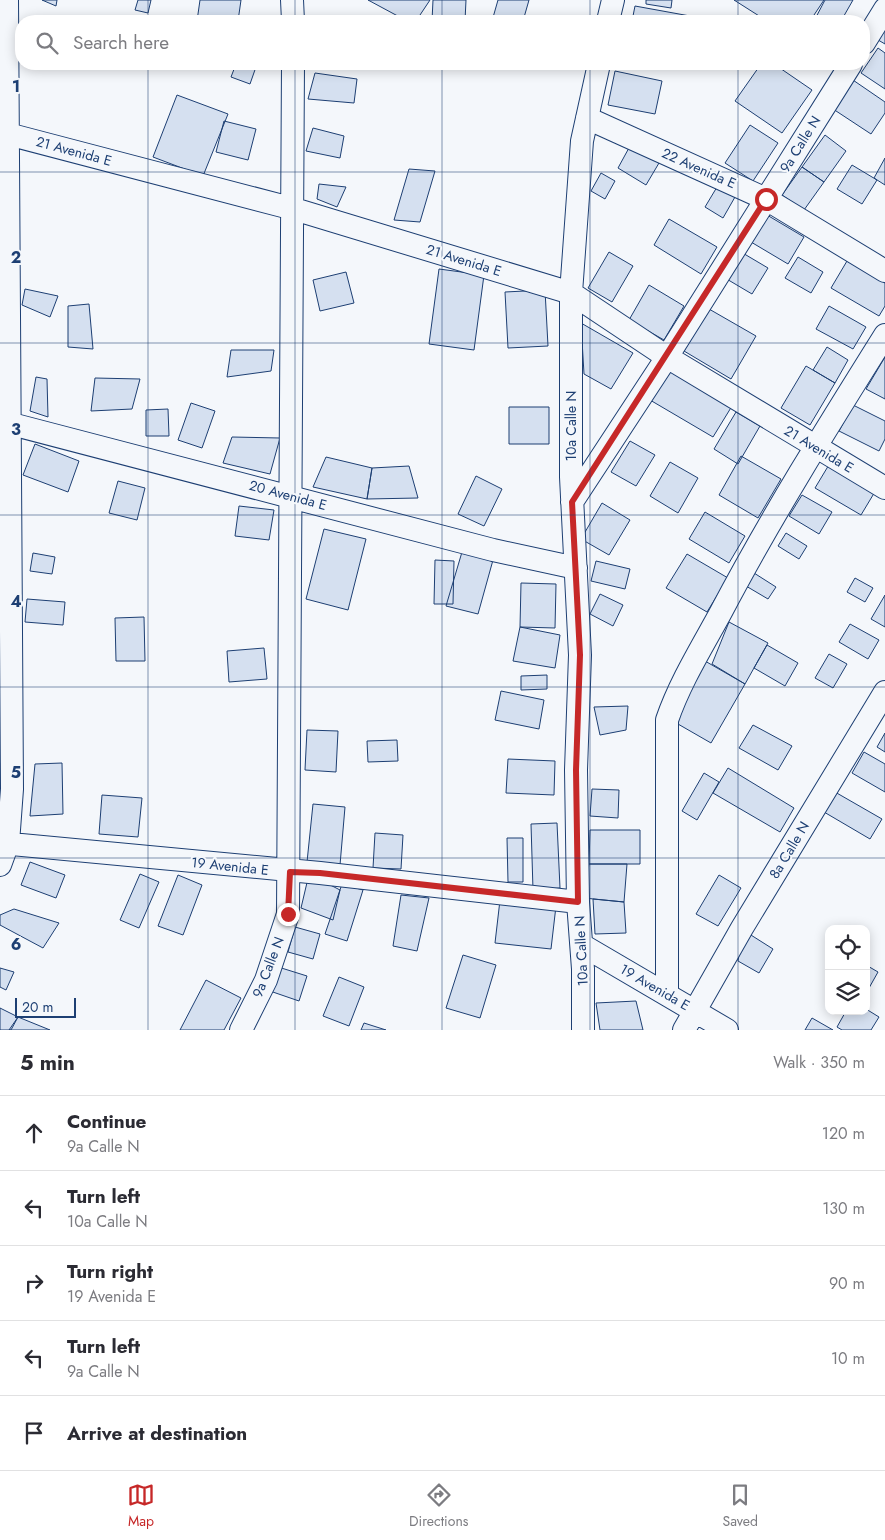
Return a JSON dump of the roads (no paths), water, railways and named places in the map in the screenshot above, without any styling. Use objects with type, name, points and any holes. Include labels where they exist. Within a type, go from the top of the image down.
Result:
[{"type":"street","points":[[0,865],[12,789],[6,692],[5,133],[8,0]]},
{"type":"street","points":[[292,0],[293,15]]},
{"type":"street","points":[[609,15],[613,0]]},
{"type":"street","points":[[870,33],[885,9]]},
{"type":"street","name":"9a Calle N","points":[[240,1030],[266,980],[288,914],[290,872],[294,209],[293,70]]},
{"type":"street","name":"10a Calle N","points":[[583,1030],[582,945],[578,902],[576,770],[580,655],[572,502],[571,293],[582,141],[598,70]]},
{"type":"street","name":"9a Calle N","points":[[572,502],[667,357],[847,70]]},
{"type":"street","name":"22 Avenida E","points":[[588,118],[766,199],[885,271]]},
{"type":"street","name":"21 Avenida E","points":[[5,133],[294,209],[571,293],[667,357],[885,488]]},
{"type":"street","points":[[667,994],[667,720],[680,688],[729,597],[816,446],[885,335]]},
{"type":"street","name":"20 Avenida E","points":[[6,423],[493,550],[576,568]]},
{"type":"street","name":"8a Calle N","points":[[684,1030],[742,928],[885,692]]},
{"type":"street","name":"19 Avenida E","points":[[4,843],[290,872],[320,873],[578,902]]},
{"type":"street","name":"19 Avenida E","points":[[582,945],[695,1009],[726,1030]]}]
